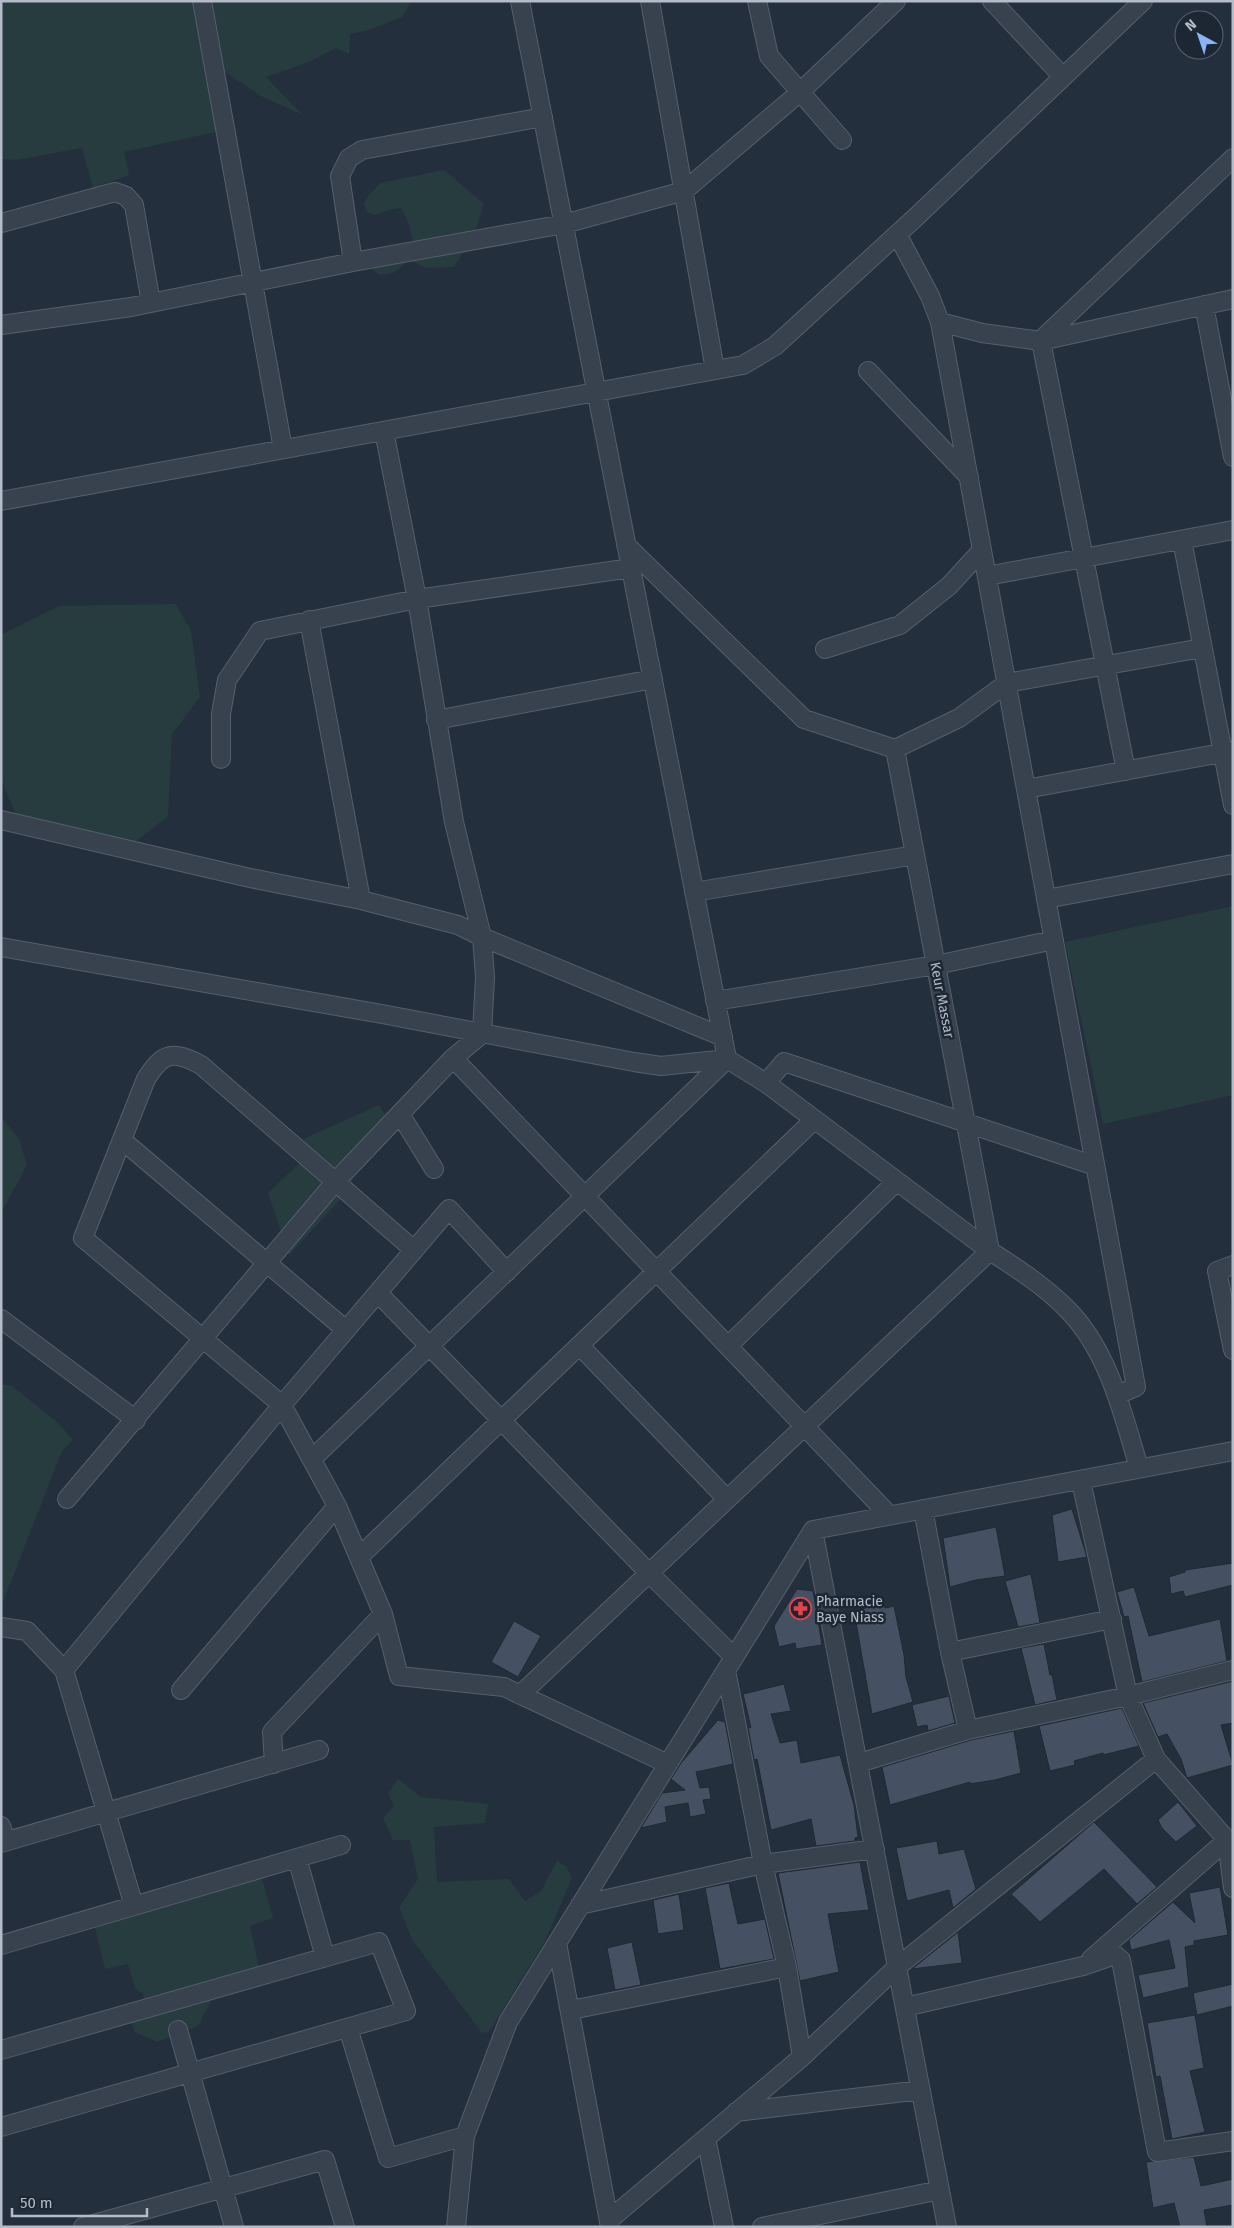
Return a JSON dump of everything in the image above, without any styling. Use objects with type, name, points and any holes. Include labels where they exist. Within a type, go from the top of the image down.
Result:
[{"type":"street","points":[[202,1],[283,449]]},
{"type":"street","points":[[520,1],[727,1059]]},
{"type":"street","points":[[650,1],[715,370]]},
{"type":"street","points":[[758,1],[769,56],[799,93],[842,140]]},
{"type":"street","points":[[1,325],[151,303],[353,262],[564,224],[684,190],[799,93],[896,1]]},
{"type":"street","points":[[992,1],[1063,77]]},
{"type":"street","points":[[1,501],[743,366],[775,346],[897,234],[1143,1]]},
{"type":"street","points":[[353,262],[340,176],[349,158],[362,150],[543,117]]},
{"type":"street","points":[[1041,341],[1233,158]]},
{"type":"street","points":[[1,223],[115,192],[126,196],[134,205],[151,303]]},
{"type":"street","points":[[897,234],[930,296],[940,322],[1136,1387],[1117,1396]]},
{"type":"street","points":[[940,322],[982,333],[1041,341],[1233,299]]},
{"type":"street","points":[[1204,305],[1233,456]]},
{"type":"street","points":[[1041,341],[1126,771]]},
{"type":"street","points":[[868,371],[969,477]]},
{"type":"street","points":[[67,1500],[336,1181],[453,1058],[482,1034],[485,977],[482,937],[454,822],[417,600],[384,431]]},
{"type":"street","points":[[987,576],[1233,530]]},
{"type":"street","points":[[1182,540],[1202,648],[1228,752],[1233,804]]},
{"type":"street","points":[[626,545],[804,719],[895,749],[959,718],[1007,683],[1202,648]]},
{"type":"street","points":[[825,648],[900,625],[949,586],[982,550]]},
{"type":"street","points":[[221,759],[221,714],[227,680],[260,631],[417,600],[631,568]]},
{"type":"street","points":[[309,620],[361,900]]},
{"type":"street","points":[[436,720],[653,680]]},
{"type":"street","name":"Keur Massar","points":[[895,749],[990,1251]]},
{"type":"street","points":[[1026,790],[1228,752]]},
{"type":"street","points":[[1,820],[250,878],[361,900],[458,925],[482,937],[723,1037]]},
{"type":"street","points":[[694,892],[915,855]]},
{"type":"street","points":[[1046,899],[1233,864]]},
{"type":"street","points":[[716,1001],[936,966],[1054,940]]},
{"type":"street","points":[[1,947],[382,1014],[661,1066],[727,1059],[766,1082],[990,1251],[1029,1276],[1070,1312],[1095,1345],[1117,1396],[1139,1468]]},
{"type":"street","points":[[414,1250],[201,1064],[184,1056],[165,1057],[157,1063],[146,1079],[83,1238],[282,1404],[337,1506],[359,1557],[383,1614],[399,1676],[504,1688],[668,1764]]},
{"type":"street","points":[[453,1058],[889,1516]]},
{"type":"street","points":[[312,1459],[727,1059]]},
{"type":"street","points":[[766,1082],[784,1062],[1095,1166]]},
{"type":"street","points":[[400,1114],[434,1169]]},
{"type":"street","points":[[359,1557],[814,1120]]},
{"type":"street","points":[[122,1140],[346,1330]]},
{"type":"street","points":[[728,1346],[897,1182]]},
{"type":"street","points":[[64,1670],[282,1404],[449,1209],[507,1272]]},
{"type":"street","points":[[520,1695],[990,1251]]},
{"type":"street","points":[[1233,1266],[1217,1271],[1233,1350]]},
{"type":"street","points":[[378,1293],[649,1573],[730,1663],[763,1864],[787,1967],[802,2057]]},
{"type":"street","points":[[1,1319],[136,1420]]},
{"type":"street","points":[[580,1346],[727,1499]]},
{"type":"street","points":[[455,2226],[465,2136],[508,2022],[813,1530],[1233,1451]]},
{"type":"street","points":[[1081,1481],[1128,1696],[1156,1759],[1227,1840],[1232,1882]]},
{"type":"street","points":[[182,1690],[337,1506]]},
{"type":"street","points":[[923,1509],[950,1652],[968,1730]]},
{"type":"street","points":[[813,1530],[948,2227]]},
{"type":"street","points":[[274,1764],[272,1732],[383,1614]]},
{"type":"street","points":[[950,1652],[1112,1619]]},
{"type":"street","points":[[1,1627],[27,1631],[64,1670],[134,1906]]},
{"type":"street","points":[[859,1763],[968,1730],[1128,1696],[1233,1670]]},
{"type":"street","points":[[3,1837],[106,1812],[319,1750]]},
{"type":"street","points":[[609,2224],[736,2112],[802,2057],[897,1967],[1156,1759]]},
{"type":"street","points":[[1083,1966],[1227,1840]]},
{"type":"street","points":[[1,1945],[341,1845]]},
{"type":"street","points":[[580,1905],[763,1864],[875,1850]]},
{"type":"street","points":[[296,1858],[325,1957]]},
{"type":"street","points":[[1,2050],[379,1942],[406,2011],[1,2127]]},
{"type":"street","points":[[557,1943],[571,2010],[609,2224]]},
{"type":"street","points":[[905,2007],[1083,1966],[1115,1955],[1121,1960],[1157,2152],[1233,2141]]},
{"type":"street","points":[[571,2010],[787,1967]]},
{"type":"street","points":[[348,2028],[388,2158],[465,2136]]},
{"type":"street","points":[[178,2030],[234,2227]]},
{"type":"street","points":[[736,2112],[921,2090]]},
{"type":"street","points":[[706,2138],[724,2227]]},
{"type":"street","points":[[83,2227],[325,2160],[345,2227]]},
{"type":"street","points":[[762,2227],[833,2220],[940,2190]]},
{"type":"green space","points":[[1,1],[412,1],[402,17],[369,30],[350,34],[349,54],[336,48],[309,62],[266,77],[303,115],[263,97],[225,72],[235,135],[234,177],[215,132],[124,152],[129,175],[93,188],[82,148],[16,160],[1,159]]},
{"type":"green space","points":[[444,170],[484,204],[474,235],[454,267],[426,268],[410,260],[393,273],[379,275],[365,263],[400,252],[413,241],[408,222],[401,208],[374,215],[367,212],[364,203],[380,183]]},
{"type":"green space","points":[[176,604],[191,631],[200,697],[172,734],[168,816],[129,847],[24,834],[1,779],[1,635],[59,606]]},
{"type":"green space","points":[[1233,906],[1233,1095],[1103,1124],[1065,942]]},
{"type":"green space","points":[[379,1105],[390,1123],[353,1151],[352,1187],[289,1255],[268,1193],[309,1154],[301,1140]]},
{"type":"green space","points":[[1,1117],[19,1139],[27,1165],[1,1213]]},
{"type":"green space","points":[[1,1385],[11,1385],[57,1422],[73,1440],[62,1451],[1,1607]]},
{"type":"green space","points":[[398,1779],[421,1797],[488,1804],[485,1823],[434,1827],[437,1882],[509,1879],[525,1901],[541,1891],[557,1861],[566,1866],[572,1878],[545,1941],[489,2032],[482,2033],[413,1941],[399,1907],[418,1879],[410,1840],[393,1840],[383,1818],[394,1806],[388,1793]]},
{"type":"green space","points":[[261,1876],[273,1918],[250,1926],[263,1986],[212,1999],[198,2026],[157,2042],[135,2032],[131,2022],[150,2018],[143,1994],[135,1988],[128,1964],[105,1969],[94,1924]]},
{"type":"building","points":[[1072,1509],[1087,1557],[1058,1562],[1052,1515]]},
{"type":"building","points":[[996,1527],[1005,1576],[976,1580],[950,1587],[943,1538]]},
{"type":"building","points":[[1233,1563],[1233,1585],[1185,1597],[1183,1591],[1171,1594],[1169,1577],[1185,1572],[1185,1570]]},
{"type":"building","points":[[1031,1574],[1040,1623],[1018,1627],[1005,1581]]},
{"type":"building","points":[[1134,1587],[1149,1636],[1220,1619],[1227,1661],[1142,1682],[1128,1616],[1124,1617],[1117,1592]]},
{"type":"building","points":[[797,1589],[813,1591],[822,1645],[796,1649],[795,1643],[779,1647],[774,1626]]},
{"type":"building","points":[[884,1603],[885,1608],[894,1606],[904,1655],[906,1677],[913,1702],[872,1714],[854,1611]]},
{"type":"building","points":[[514,1621],[541,1636],[518,1677],[491,1662]]},
{"type":"building","points":[[1044,1644],[1057,1700],[1035,1705],[1021,1648]]},
{"type":"building","points":[[1233,1681],[1233,1723],[1221,1725],[1233,1765],[1187,1778],[1181,1759],[1167,1734],[1158,1737],[1143,1703]]},
{"type":"building","points":[[784,1684],[791,1711],[771,1714],[780,1743],[797,1740],[801,1763],[840,1755],[854,1805],[858,1837],[855,1838],[855,1841],[816,1846],[811,1819],[771,1830],[757,1759],[754,1760],[748,1727],[751,1728],[743,1694]]},
{"type":"building","points":[[949,1696],[955,1723],[928,1731],[927,1725],[917,1727],[912,1705]]},
{"type":"building","points":[[1122,1708],[1139,1746],[1074,1761],[1075,1765],[1050,1771],[1039,1726]]},
{"type":"building","points":[[718,1720],[725,1722],[733,1764],[696,1772],[700,1788],[709,1787],[711,1799],[703,1800],[706,1814],[690,1817],[688,1803],[665,1807],[667,1822],[641,1828],[662,1793],[685,1790],[671,1779],[681,1763]]},
{"type":"building","points":[[1014,1731],[1021,1773],[995,1780],[970,1784],[970,1782],[890,1805],[882,1767],[971,1740]]},
{"type":"building","points":[[1178,1802],[1197,1826],[1176,1842],[1162,1828],[1158,1820]]},
{"type":"building","points":[[1094,1822],[1157,1887],[1137,1904],[1104,1869],[1040,1922],[1011,1894]]},
{"type":"building","points":[[937,1841],[939,1854],[964,1849],[976,1889],[953,1908],[949,1890],[907,1901],[896,1848]]},
{"type":"building","points":[[860,1862],[869,1910],[828,1914],[839,1972],[800,1981],[778,1873]]},
{"type":"building","points":[[729,1883],[738,1924],[765,1919],[774,1959],[720,1969],[705,1888]]},
{"type":"building","points":[[1220,1887],[1228,1935],[1194,1941],[1194,1945],[1185,1947],[1189,1987],[1143,1998],[1138,1975],[1175,1968],[1169,1940],[1131,1950],[1129,1940],[1173,1902],[1195,1923],[1189,1893]]},
{"type":"building","points":[[679,1894],[684,1930],[658,1934],[653,1900]]},
{"type":"building","points":[[958,1932],[962,1963],[912,1969]]},
{"type":"building","points":[[632,1942],[641,1985],[615,1990],[607,1948]]},
{"type":"building","points":[[1233,1984],[1233,2006],[1197,2015],[1193,1993]]},
{"type":"building","points":[[1195,2015],[1204,2068],[1190,2071],[1205,2132],[1172,2139],[1160,2076],[1156,2077],[1147,2023]]},
{"type":"building","points":[[1194,2157],[1201,2186],[1233,2179],[1233,2205],[1204,2210],[1207,2227],[1180,2227],[1174,2203],[1153,2208],[1146,2162]]},
{"type":"place","name":"Pharmacie Baye Niass","points":[[800,1609]]}]
